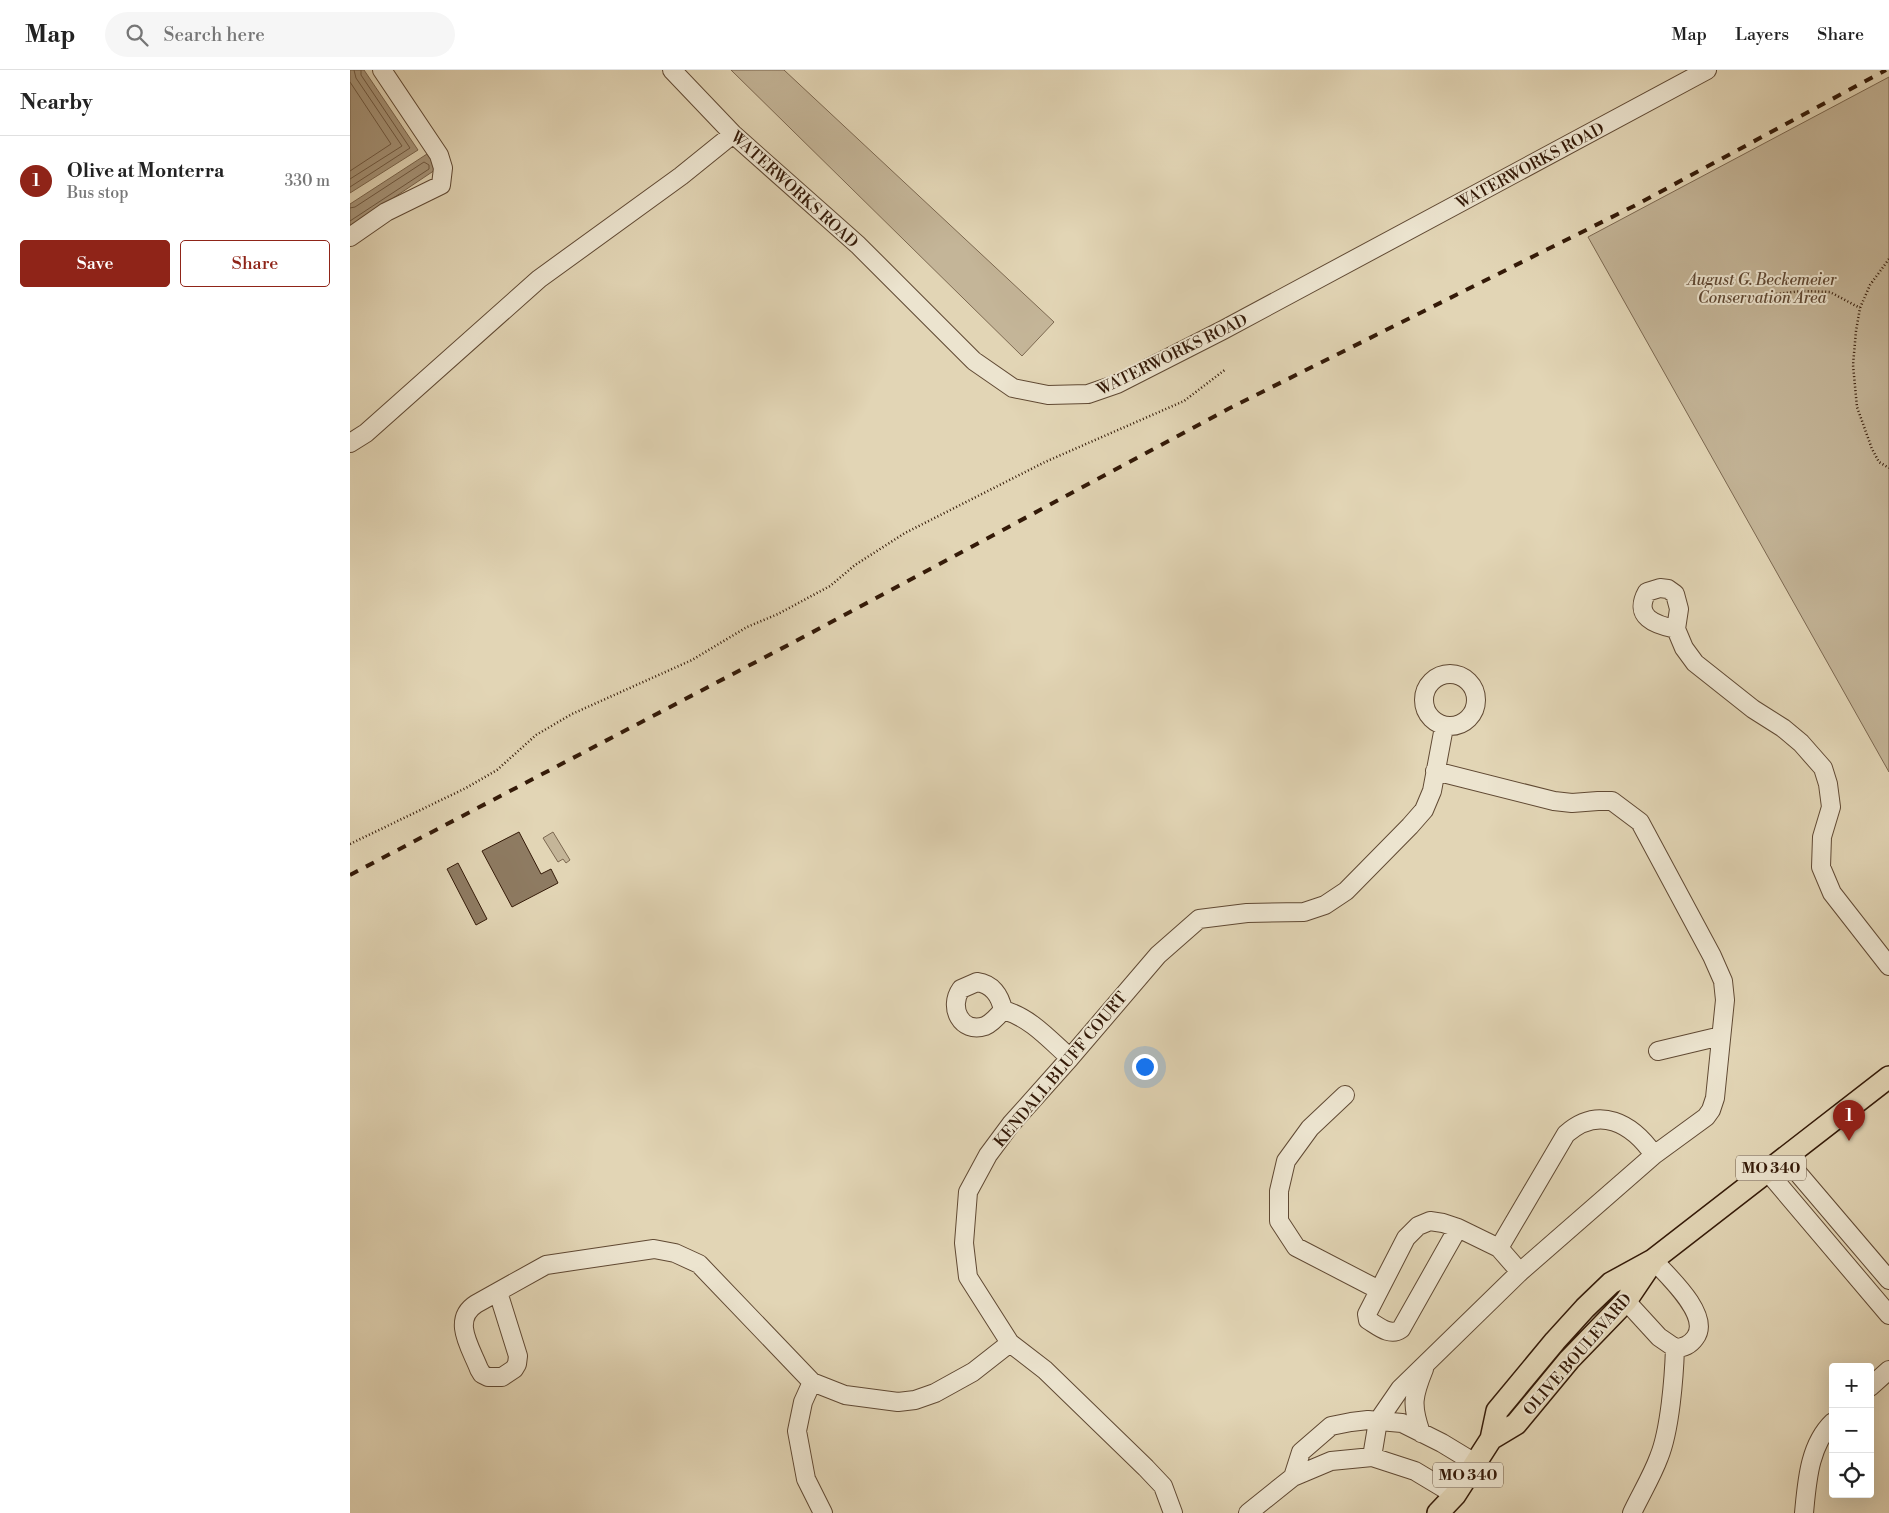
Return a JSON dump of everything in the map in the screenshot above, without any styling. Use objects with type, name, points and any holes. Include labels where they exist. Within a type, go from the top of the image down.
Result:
[{"type":"main road","name":"OLIVE BOULEVARD","points":[[1444,1508],[1491,1438],[1497,1411],[1554,1341],[1585,1308],[1611,1284],[1654,1260],[1889,1077]]},
{"type":"main road","name":"OLIVE BOULEVARD","points":[[1491,1438],[1516,1424],[1569,1360],[1626,1301],[1654,1260]]},
{"type":"street","points":[[350,237],[386,212],[441,185],[443,168],[439,155],[382,70]]},
{"type":"street","name":"WATERWORKS ROAD","points":[[672,70],[733,134],[858,245],[974,362],[1013,388],[1048,395],[1088,394],[1117,384],[1223,330],[1707,70]]},
{"type":"street","points":[[350,443],[366,433],[539,279],[681,176],[733,134]]},
{"type":"street","points":[[1676,629],[1684,648],[1695,663],[1753,709],[1783,728],[1801,743],[1823,768],[1828,784],[1831,807],[1822,837],[1821,867],[1832,893],[1889,966]]},
{"type":"street","name":"KENDALL BLUFF COURT","points":[[1173,1513],[1163,1486],[1146,1468],[1045,1370],[1010,1344],[968,1276],[964,1243],[968,1192],[988,1155],[1011,1124],[1158,955],[1199,919],[1247,913],[1304,912],[1325,905],[1346,891],[1424,810],[1432,791],[1444,727]]},
{"type":"street","points":[[1372,1457],[1378,1421],[1400,1389],[1520,1272],[1654,1155],[1706,1117],[1711,1110],[1715,1098],[1722,1036],[1725,1000],[1723,981],[1712,956],[1640,822],[1632,814],[1612,802],[1572,803],[1554,801],[1435,771]]},
{"type":"street","points":[[1003,1010],[1012,1012],[1030,1022],[1070,1058]]},
{"type":"street","points":[[1658,1051],[1722,1036]]},
{"type":"street","points":[[1345,1095],[1310,1128],[1286,1161],[1279,1191],[1279,1221],[1296,1247],[1379,1290]]},
{"type":"street","points":[[1498,1248],[1566,1134],[1575,1126],[1596,1119],[1609,1119],[1639,1136],[1654,1155]]},
{"type":"street","points":[[1785,1158],[1889,1280]]},
{"type":"street","points":[[1767,1171],[1889,1315]]},
{"type":"street","points":[[1458,1228],[1401,1329],[1390,1333],[1368,1320],[1367,1314],[1406,1238],[1418,1226],[1430,1221],[1443,1222],[1458,1228],[1498,1248],[1520,1272]]},
{"type":"street","points":[[498,1292],[518,1356],[514,1370],[509,1374],[495,1378],[482,1374],[478,1370],[463,1327],[463,1320],[469,1308],[546,1265],[632,1250],[654,1249],[675,1253],[699,1264],[812,1382],[845,1395],[898,1402],[915,1400],[935,1393],[974,1372],[1010,1344]]},
{"type":"street","points":[[1626,1301],[1659,1337],[1675,1348],[1685,1347],[1697,1336],[1699,1322],[1696,1311],[1654,1260]]},
{"type":"street","points":[[1632,1513],[1660,1456],[1666,1433],[1672,1391],[1675,1348]]},
{"type":"street","points":[[1421,1433],[1414,1414],[1414,1399],[1416,1388],[1425,1366]]},
{"type":"street","points":[[1874,1383],[1889,1370]]},
{"type":"street","points":[[812,1382],[803,1402],[797,1431],[806,1479],[823,1513]]},
{"type":"street","points":[[1293,1476],[1302,1452],[1332,1426],[1351,1422],[1378,1421],[1402,1423],[1475,1463]]},
{"type":"street","points":[[1804,1513],[1808,1475],[1816,1448],[1829,1428]]},
{"type":"street","points":[[1248,1513],[1293,1476],[1331,1461],[1372,1457],[1415,1471],[1444,1508]]},
{"type":"path","points":[[1889,259],[1870,285],[1860,308],[1853,365],[1856,407],[1879,462],[1889,468]]},
{"type":"path","points":[[1759,296],[1802,291],[1830,292],[1860,308]]},
{"type":"path","points":[[350,844],[466,788],[497,770],[536,735],[572,714],[692,660],[747,627],[778,614],[830,586],[856,565],[905,533],[1045,462],[1184,401],[1226,369]]},
{"type":"green space","points":[[731,70],[784,70],[1054,322],[1022,356]]},
{"type":"green space","name":"August G. Beckemeier Conservation Area","points":[[1889,77],[1889,772],[1588,237]]},
{"type":"green space","points":[[553,832],[570,860],[566,863],[563,859],[558,862],[543,838]]},
{"type":"water","points":[[350,70],[364,70],[418,150],[350,193]]},
{"type":"water","points":[[427,154],[438,168],[350,227],[350,204]]},
{"type":"building","points":[[519,832],[541,874],[551,869],[558,883],[512,907],[482,851]]},
{"type":"building","points":[[458,863],[487,919],[476,925],[447,869]]},
{"type":"railway","points":[[350,875],[811,633],[1228,409],[1634,206],[1886,70]]},
{"type":"place","name":"Olive at Monterra","points":[[1849,1141]]}]
